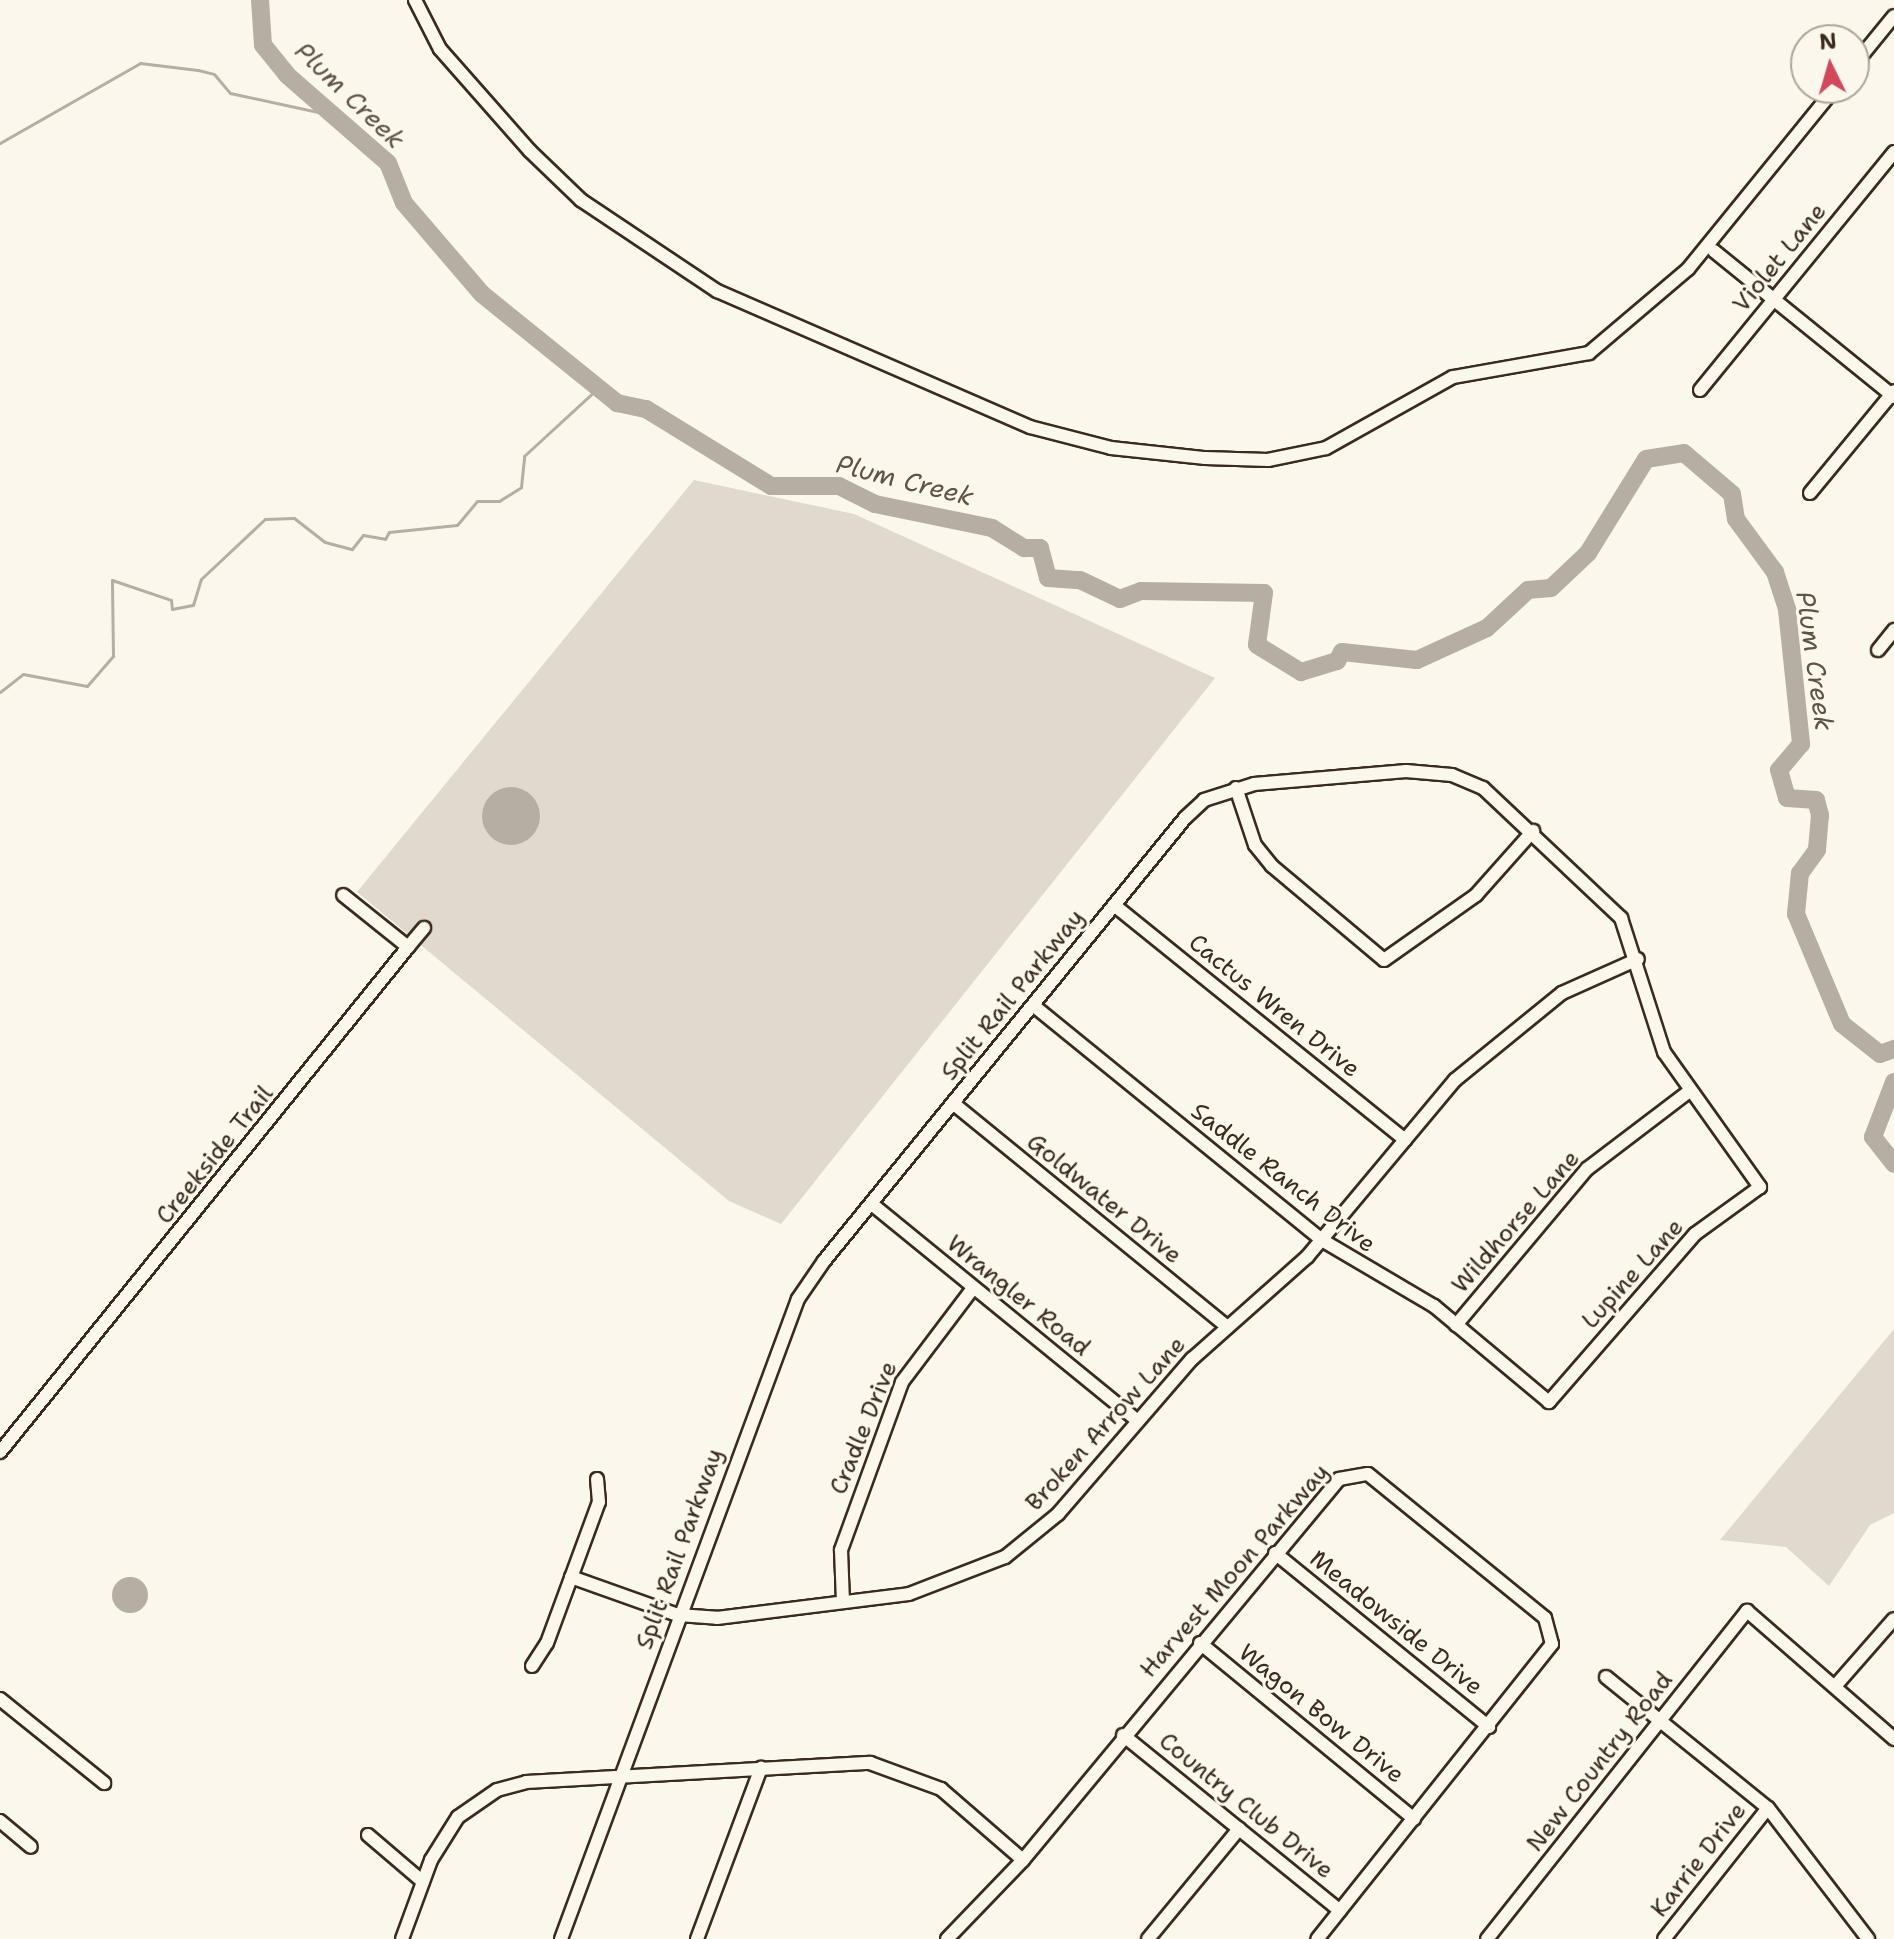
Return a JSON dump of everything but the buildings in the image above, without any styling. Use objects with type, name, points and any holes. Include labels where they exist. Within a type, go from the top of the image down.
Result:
[{"type":"street","points":[[415,0],[440,49],[530,151],[581,200],[717,291],[1030,427],[1111,448],[1205,458],[1268,460],[1326,448],[1453,377],[1589,353],[1688,269],[1822,104]]},
{"type":"street","points":[[1870,45],[1894,16]]},
{"type":"street","name":"Violet Lane","points":[[1700,390],[1894,152]]},
{"type":"street","points":[[1714,251],[1893,394],[1810,493]]},
{"type":"street","points":[[1878,650],[1894,630]]},
{"type":"street","name":"Split Rail Parkway","points":[[561,1939],[678,1615],[798,1299],[1185,818],[1236,788],[1431,770],[1483,788],[1604,896],[1638,959],[1664,1052],[1688,1092],[1760,1187]]},
{"type":"street","points":[[1236,788],[1255,845],[1272,866],[1384,960],[1476,895],[1533,831]]},
{"type":"street","points":[[343,895],[408,947]]},
{"type":"street","name":"Cactus Wren Drive","points":[[1114,905],[1405,1140]]},
{"type":"street","name":"Creekside Trail","points":[[0,1452],[424,928]]},
{"type":"street","name":"Broken Arrow Lane","points":[[571,1577],[678,1615],[717,1618],[843,1602],[942,1585],[1005,1557],[1058,1514],[1137,1420],[1227,1327],[1322,1240],[1405,1140],[1495,1045],[1562,993],[1638,959]]},
{"type":"street","name":"Saddle Ranch Drive","points":[[1033,1005],[1322,1240],[1456,1325],[1549,1402]]},
{"type":"street","name":"Wildhorse Lane","points":[[1456,1325],[1571,1184],[1688,1092]]},
{"type":"street","name":"Goldwater Drive","points":[[954,1104],[1227,1327]]},
{"type":"street","name":"Lupine Lane","points":[[1549,1402],[1695,1234],[1760,1187]]},
{"type":"street","name":"Wrangler Road","points":[[873,1205],[1137,1420]]},
{"type":"street","name":"Cradle Drive","points":[[843,1602],[841,1550],[902,1382],[973,1288]]},
{"type":"street","name":"Harvest Moon Parkway","points":[[947,1939],[1023,1860],[1275,1553],[1349,1473],[1368,1474],[1553,1630],[1549,1653],[1317,1939]]},
{"type":"street","points":[[532,1666],[571,1577],[599,1502],[597,1479]]},
{"type":"street","name":"Meadowside Drive","points":[[1275,1553],[1489,1727]]},
{"type":"street","name":"New Country Road","points":[[1491,1937],[1747,1611],[1837,1684]]},
{"type":"street","points":[[1894,1619],[1837,1684],[1894,1739]]},
{"type":"street","name":"Wagon Bow Drive","points":[[1200,1643],[1414,1819]]},
{"type":"street","points":[[1606,1677],[1768,1808],[1868,1939]]},
{"type":"street","points":[[0,1699],[104,1783]]},
{"type":"street","name":"Country Club Drive","points":[[1123,1735],[1340,1911]]},
{"type":"street","points":[[697,1939],[761,1768]]},
{"type":"street","points":[[402,1939],[423,1882],[458,1817],[497,1790],[621,1776],[761,1768],[897,1768],[941,1789],[1023,1860]]},
{"type":"street","name":"Karrie Drive","points":[[1664,1939],[1768,1808]]},
{"type":"street","points":[[0,1821],[31,1847]]},
{"type":"street","points":[[1148,1939],[1239,1829]]},
{"type":"street","points":[[368,1835],[423,1882]]},
{"type":"shaded area","points":[[694,480],[854,514],[1215,678],[781,1224],[729,1201],[357,892]]},
{"type":"shaded area","points":[[511,787],[531,796],[540,816],[531,836],[511,845],[491,836],[482,816],[491,796]]},
{"type":"shaded area","points":[[1894,1329],[1894,1513],[1870,1525],[1829,1586],[1786,1547],[1720,1540]]},
{"type":"shaded area","points":[[130,1577],[143,1582],[148,1595],[143,1608],[130,1613],[117,1608],[112,1595],[117,1582]]},
{"type":"waterway","name":"Plum Creek","points":[[260,0],[263,45],[287,75],[388,163],[404,203],[482,294],[617,403],[646,409],[771,486],[839,486],[875,504],[992,528],[1024,548],[1040,548],[1048,578],[1080,580],[1120,599],[1141,591],[1264,593],[1257,645],[1301,672],[1337,661],[1342,652],[1417,660],[1487,628],[1528,590],[1551,588],[1588,553],[1646,459],[1684,453],[1732,494],[1736,519],[1775,572],[1787,610],[1801,744],[1779,770],[1787,798],[1816,800],[1820,815],[1817,850],[1800,873],[1796,914],[1842,1024],[1880,1054],[1894,1049]]},
{"type":"waterway","points":[[0,143],[140,63],[214,74],[230,93],[332,115]]},
{"type":"waterway","points":[[0,692],[23,674],[87,686],[113,656],[112,580],[171,600],[172,609],[193,605],[201,579],[265,519],[294,518],[325,542],[352,549],[363,535],[385,539],[389,532],[457,525],[477,501],[499,501],[521,487],[524,456],[598,388]]},
{"type":"waterway","name":"Plum Creek","points":[[1894,1082],[1873,1137],[1894,1164]]}]
